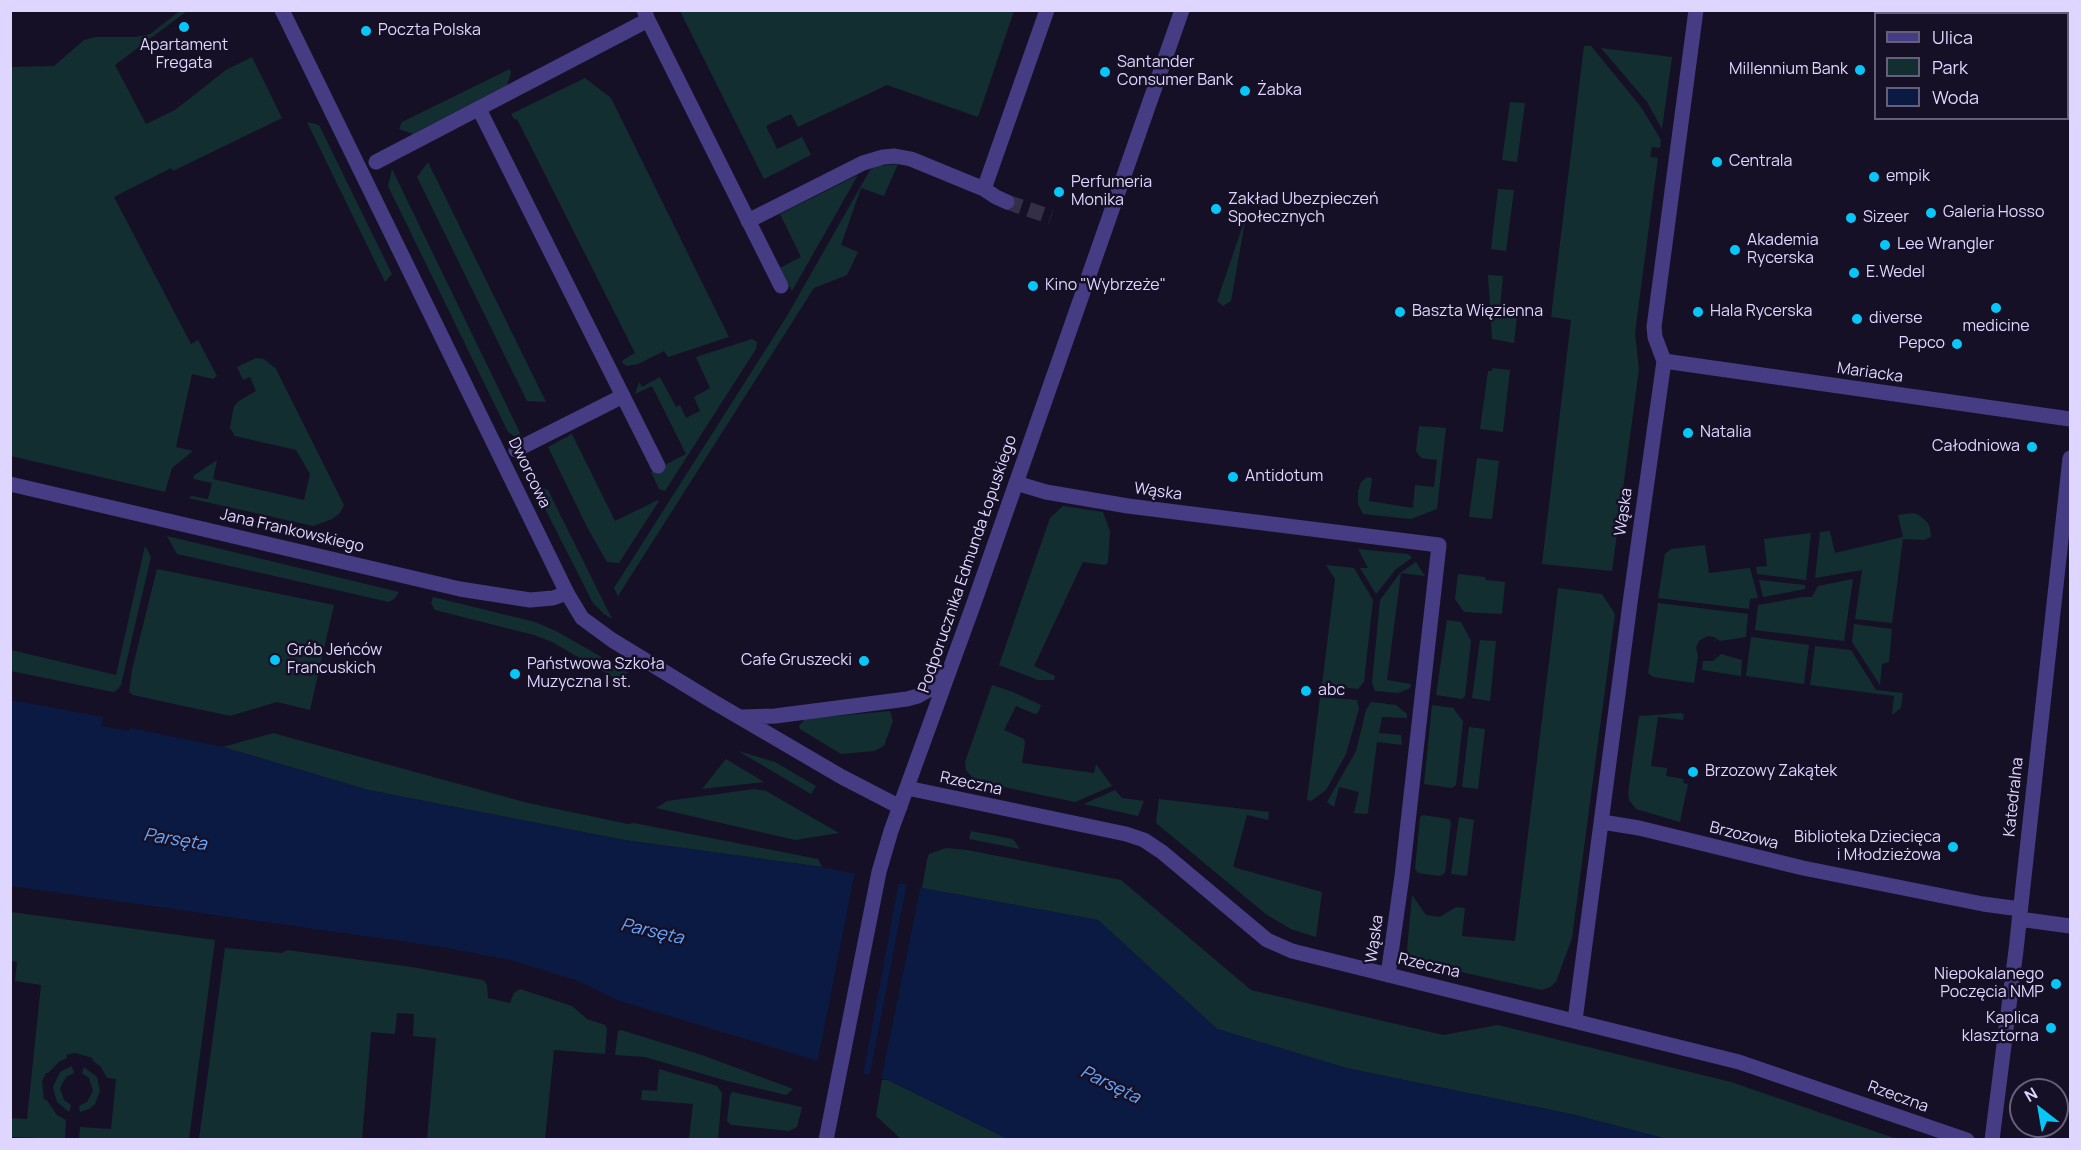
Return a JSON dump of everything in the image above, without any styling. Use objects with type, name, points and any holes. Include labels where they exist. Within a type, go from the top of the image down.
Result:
[{"type":"street","name":"Dworcowa","points":[[282,10],[567,592],[582,618],[595,629],[741,717],[842,777],[900,807]]},
{"type":"street","points":[[984,189],[1047,10]]},
{"type":"street","name":"Podporucznika Edmunda Łopuskiego","points":[[826,1140],[879,872],[1182,10]]},
{"type":"street","name":"Wąska","points":[[1575,1020],[1629,603],[1664,361],[1655,337],[1654,327],[1696,10]]},
{"type":"street","points":[[376,162],[479,109],[646,15],[781,286]]},
{"type":"street","points":[[479,109],[658,466]]},
{"type":"street","points":[[748,221],[863,163],[895,156],[911,159],[984,189],[1007,202]]},
{"type":"street","name":"Mariacka","points":[[1664,361],[2070,419]]},
{"type":"street","points":[[516,450],[623,396]]},
{"type":"street","name":"Katedralna","points":[[1992,1140],[2001,1084],[2070,458]]},
{"type":"street","name":"Wąska","points":[[1016,483],[1047,492],[1128,506],[1439,545],[1402,876],[1388,975]]},
{"type":"street","name":"Jana Frankowskiego","points":[[10,484],[460,589],[530,600],[553,598],[567,592]]},
{"type":"street","points":[[741,717],[775,716],[907,699],[934,687],[949,671]]},
{"type":"street","name":"Rzeczna","points":[[907,788],[1144,840],[1162,852],[1256,932],[1278,946],[1749,1065],[1967,1140]]},
{"type":"street","name":"Brzozowa","points":[[1602,822],[1639,828],[1792,866],[1983,904],[2070,926]]},
{"type":"green space","points":[[181,10],[187,11],[115,65],[146,124],[175,110],[226,70],[252,57],[282,118],[173,171],[171,168],[114,197],[191,344],[198,340],[217,376],[213,379],[192,374],[176,447],[193,451],[172,468],[165,492],[11,456],[10,67],[54,66],[84,40],[96,37],[136,37],[150,34]]},
{"type":"green space","points":[[680,11],[1014,11],[978,117],[887,85],[798,127],[791,114],[766,126],[777,149],[802,137],[811,155],[764,179]]},
{"type":"green space","points":[[1584,46],[1591,46],[1641,107],[1661,140],[1660,148],[1652,147],[1650,157],[1658,158],[1635,333],[1639,369],[1612,571],[1542,564],[1571,320],[1551,317]]},
{"type":"green space","points":[[1601,48],[1672,57],[1662,129],[1647,102]]},
{"type":"green space","points":[[510,69],[507,85],[413,134],[399,129],[402,122]]},
{"type":"green space","points":[[585,78],[611,98],[729,337],[668,357],[664,351],[638,364],[627,366],[622,363],[635,353],[517,119],[515,120],[511,114]]},
{"type":"green space","points":[[1510,102],[1525,103],[1517,162],[1502,160]]},
{"type":"green space","points":[[307,122],[319,125],[392,274],[385,282]]},
{"type":"green space","points":[[428,162],[546,402],[527,401],[417,177]]},
{"type":"green space","points":[[898,164],[884,196],[861,188],[841,245],[858,252],[847,275],[814,288],[618,596],[614,588],[787,316],[870,170],[877,166]]},
{"type":"green space","points":[[392,169],[522,437],[517,438],[508,432],[388,186]]},
{"type":"green space","points":[[858,175],[792,291],[780,268],[801,257],[780,214]]},
{"type":"green space","points":[[1498,189],[1514,190],[1506,251],[1491,249]]},
{"type":"green space","points":[[1246,216],[1231,301],[1223,306],[1217,301]]},
{"type":"green space","points":[[1488,275],[1503,276],[1500,307],[1518,309],[1514,343],[1492,339]]},
{"type":"green space","points":[[752,339],[757,342],[756,349],[665,491],[659,489],[651,472],[686,454],[652,386],[635,394],[639,382],[642,387],[660,377],[676,407],[680,405],[686,418],[700,411],[694,397],[710,388],[696,357]]},
{"type":"green space","points":[[256,358],[264,359],[276,369],[344,505],[340,513],[332,519],[313,526],[188,498],[192,496],[208,499],[212,483],[194,479],[193,476],[217,460],[213,479],[304,500],[310,474],[296,450],[235,436],[230,428],[234,406],[256,391],[250,377],[243,380],[237,367]]},
{"type":"green space","points":[[1492,368],[1510,370],[1503,432],[1480,429],[1488,371],[1492,371]]},
{"type":"green space","points":[[1419,426],[1446,428],[1437,509],[1411,519],[1363,514],[1358,504],[1358,491],[1361,482],[1367,477],[1372,478],[1369,501],[1413,508],[1415,485],[1434,487],[1437,460],[1421,458],[1416,451]]},
{"type":"green space","points":[[572,434],[615,521],[659,501],[619,563],[607,562],[588,529],[548,447]]},
{"type":"green space","points":[[1477,458],[1499,461],[1492,519],[1469,517]]},
{"type":"green space","points":[[533,485],[548,490],[612,619],[593,603]]},
{"type":"green space","points":[[1063,506],[1103,512],[1110,531],[1108,562],[1105,565],[1083,562],[1034,666],[1055,676],[1054,680],[1038,680],[999,665],[1050,518]]},
{"type":"green space","points":[[1913,513],[1928,523],[1931,537],[1924,540],[1903,539],[1892,623],[1855,619],[1862,570],[1815,578],[1820,532],[1830,531],[1835,553],[1903,537],[1898,515]]},
{"type":"green space","points":[[1811,533],[1806,580],[1757,574],[1756,567],[1767,566],[1764,539]]},
{"type":"green space","points":[[167,536],[399,592],[389,602],[177,554]]},
{"type":"green space","points":[[1705,545],[1709,573],[1750,568],[1758,598],[1750,599],[1749,609],[1658,598],[1665,554],[1671,549]]},
{"type":"green space","points":[[145,546],[151,557],[121,685],[118,689],[114,692],[108,691],[11,671],[11,650],[116,675]]},
{"type":"green space","points":[[1358,549],[1408,554],[1412,558],[1396,569],[1376,594],[1360,568],[1368,568]]},
{"type":"green space","points":[[1416,562],[1425,576],[1401,573],[1387,680],[1411,684],[1410,688],[1399,693],[1375,691],[1372,683],[1380,600],[1400,573]]},
{"type":"green space","points":[[1326,565],[1354,568],[1373,600],[1364,682],[1358,689],[1322,685],[1335,579]]},
{"type":"green space","points":[[157,569],[334,605],[310,710],[277,702],[230,716],[133,695],[129,692],[132,670]]},
{"type":"green space","points":[[1458,574],[1505,582],[1502,614],[1464,612],[1455,599]]},
{"type":"green space","points":[[1853,579],[1844,641],[1755,630],[1758,605],[1812,597],[1818,586]]},
{"type":"green space","points":[[1759,580],[1805,585],[1805,589],[1763,597]]},
{"type":"green space","points":[[1558,588],[1602,594],[1615,614],[1572,938],[1556,982],[1542,990],[1412,961],[1407,950],[1412,895],[1426,915],[1440,917],[1456,907],[1465,908],[1462,936],[1515,941]]},
{"type":"green space","points":[[433,597],[535,622],[556,631],[628,672],[623,679],[618,680],[552,642],[534,635],[435,610],[431,603]]},
{"type":"green space","points":[[1658,603],[1748,614],[1746,637],[1720,641],[1708,636],[1700,640],[1696,647],[1698,656],[1694,683],[1653,677],[1648,673]]},
{"type":"green space","points":[[1447,620],[1461,622],[1471,641],[1465,696],[1462,699],[1436,695]]},
{"type":"green space","points":[[1854,624],[1892,629],[1889,662],[1882,664],[1880,685],[1852,642]]},
{"type":"green space","points":[[1751,637],[1809,645],[1804,684],[1746,676]]},
{"type":"green space","points":[[1480,640],[1496,641],[1490,701],[1472,698]]},
{"type":"green space","points":[[1815,646],[1851,650],[1876,690],[1903,693],[1901,708],[1892,715],[1894,696],[1810,685]]},
{"type":"green space","points":[[1721,654],[1742,660],[1741,676],[1702,670],[1703,661],[1713,661]]},
{"type":"green space","points":[[992,685],[1041,705],[1038,713],[1035,714],[1016,706],[1004,730],[1024,739],[1022,763],[1094,773],[1096,764],[1112,786],[1075,802],[980,782],[972,777],[966,770],[965,762]]},
{"type":"green space","points":[[1320,697],[1357,700],[1359,709],[1346,754],[1326,790],[1311,801],[1307,800]]},
{"type":"green space","points":[[1371,702],[1396,705],[1407,714],[1407,718],[1382,717],[1379,733],[1401,735],[1402,745],[1377,742],[1368,812],[1367,814],[1354,813],[1359,792],[1339,787],[1334,807],[1327,802],[1356,751],[1366,710]]},
{"type":"green space","points":[[1432,705],[1453,708],[1463,721],[1456,785],[1452,788],[1424,784]]},
{"type":"green space","points":[[890,711],[893,721],[884,746],[874,751],[841,754],[800,729],[799,726],[805,719]]},
{"type":"green space","points":[[1681,713],[1684,715],[1683,720],[1658,717],[1651,766],[1667,768],[1666,776],[1684,779],[1683,783],[1688,784],[1680,822],[1636,809],[1629,800],[1628,793],[1639,716]]},
{"type":"green space","points":[[1469,727],[1485,729],[1478,789],[1462,787]]},
{"type":"green space","points":[[273,733],[528,803],[818,859],[822,867],[624,840],[368,790],[223,747]]},
{"type":"green space","points":[[738,751],[775,762],[816,786],[811,794]]},
{"type":"green space","points":[[726,759],[764,782],[702,789]]},
{"type":"green space","points":[[754,789],[766,791],[839,833],[795,840],[656,808],[667,801]]},
{"type":"green space","points":[[1115,790],[1122,798],[1144,801],[1138,816],[1084,804]]},
{"type":"green space","points":[[1159,799],[1269,812],[1268,820],[1247,815],[1233,867],[1322,892],[1316,937],[1291,929],[1267,915],[1156,823]]},
{"type":"green space","points":[[1423,815],[1449,819],[1451,822],[1445,873],[1440,876],[1418,873],[1415,869],[1420,817]]},
{"type":"green space","points":[[1459,817],[1474,820],[1467,876],[1451,874]]},
{"type":"green space","points":[[971,831],[1013,839],[1020,849],[969,839]]},
{"type":"green space","points":[[946,848],[967,850],[1121,880],[1251,990],[1443,1035],[1498,1025],[1731,1082],[1897,1139],[1667,1139],[1575,1115],[1346,1068],[1217,1029],[1098,920],[922,888],[929,854]]},
{"type":"green space","points":[[11,912],[215,940],[189,1139],[79,1139],[80,1127],[111,1129],[116,1079],[107,1078],[101,1067],[92,1060],[93,1058],[75,1053],[66,1055],[67,1058],[46,1073],[42,1081],[44,1100],[46,1099],[57,1115],[66,1120],[65,1139],[11,1137],[11,1118],[27,1119],[41,985],[15,981],[17,962],[11,961]]},
{"type":"green space","points":[[225,948],[282,953],[287,950],[412,967],[483,980],[487,985],[488,998],[510,1003],[514,993],[520,989],[572,1006],[587,1019],[605,1025],[607,1029],[605,1054],[554,1050],[545,1139],[427,1139],[436,1038],[413,1036],[414,1014],[397,1013],[395,1034],[371,1032],[362,1139],[199,1139]]},
{"type":"green space","points":[[618,1031],[702,1055],[793,1089],[786,1095],[727,1081],[645,1057],[615,1055]]},
{"type":"green space","points":[[72,1066],[74,1073],[66,1077],[60,1088],[64,1100],[71,1105],[69,1112],[57,1102],[53,1087],[60,1072]]},
{"type":"green space","points":[[84,1067],[97,1077],[100,1091],[95,1104],[80,1112],[79,1106],[87,1102],[93,1091],[89,1078],[82,1073]]},
{"type":"green space","points":[[659,1069],[717,1086],[722,1093],[718,1139],[689,1139],[693,1104],[641,1100],[642,1090],[657,1091]]},
{"type":"green space","points":[[882,1080],[888,1080],[1008,1139],[901,1139],[876,1116]]},
{"type":"green space","points":[[732,1092],[802,1107],[797,1127],[789,1131],[731,1125],[727,1121]]},
{"type":"water","name":"Parsęta","points":[[11,700],[103,717],[101,726],[129,731],[130,728],[223,747],[368,790],[624,840],[822,867],[1098,920],[1217,1029],[1346,1068],[1575,1115],[1667,1139],[1008,1139],[888,1080],[617,1000],[576,980],[510,960],[442,947],[11,886]]},
{"type":"pier","points":[[855,871],[899,881],[863,1076],[817,1064]]},
{"type":"pier","points":[[907,882],[921,885],[881,1081],[869,1078]]},
{"type":"tunnel","points":[[1007,202],[1051,217]]},
{"type":"place","name":"Apartament Fregata","points":[[184,27]]},
{"type":"place","name":"Poczta Polska","points":[[366,31]]},
{"type":"place","name":"Millennium Bank","points":[[1860,70]]},
{"type":"place","name":"Santander Consumer Bank","points":[[1105,72]]},
{"type":"place","name":"Żabka","points":[[1245,91]]},
{"type":"place","name":"Centrala","points":[[1717,162]]},
{"type":"place","name":"empik","points":[[1874,177]]},
{"type":"place","name":"Perfumeria Monika","points":[[1059,192]]},
{"type":"place","name":"Zakład Ubezpieczeń Społecznych","points":[[1216,209]]},
{"type":"place","name":"Galeria Hosso","points":[[1931,213]]},
{"type":"place","name":"Sizeer","points":[[1851,218]]},
{"type":"place","name":"Lee Wrangler","points":[[1885,245]]},
{"type":"place","name":"Akademia Rycerska","points":[[1735,250]]},
{"type":"place","name":"E.Wedel","points":[[1854,273]]},
{"type":"place","name":"Kino \"Wybrzeże\"","points":[[1033,286]]},
{"type":"place","name":"medicine","points":[[1996,308]]},
{"type":"place","name":"Baszta Więzienna","points":[[1400,312]]},
{"type":"place","name":"Hala Rycerska","points":[[1698,312]]},
{"type":"place","name":"diverse","points":[[1857,319]]},
{"type":"place","name":"Pepco","points":[[1957,344]]},
{"type":"place","name":"Natalia","points":[[1688,433]]},
{"type":"place","name":"Całodniowa","points":[[2032,447]]},
{"type":"place","name":"Antidotum","points":[[1233,477]]},
{"type":"place","name":"Grób Jeńców Francuskich","points":[[275,660]]},
{"type":"place","name":"Cafe Gruszecki","points":[[864,661]]},
{"type":"place","name":"Państwowa Szkoła Muzyczna I st.","points":[[515,674]]},
{"type":"place","name":"abc","points":[[1306,691]]},
{"type":"place","name":"Brzozowy Zakątek","points":[[1693,772]]},
{"type":"place","name":"Biblioteka Dziecięca i Młodzieżowa","points":[[1953,847]]},
{"type":"place","name":"Niepokalanego Poczęcia NMP","points":[[2056,984]]},
{"type":"place","name":"Kaplica klasztorna","points":[[2051,1028]]}]
